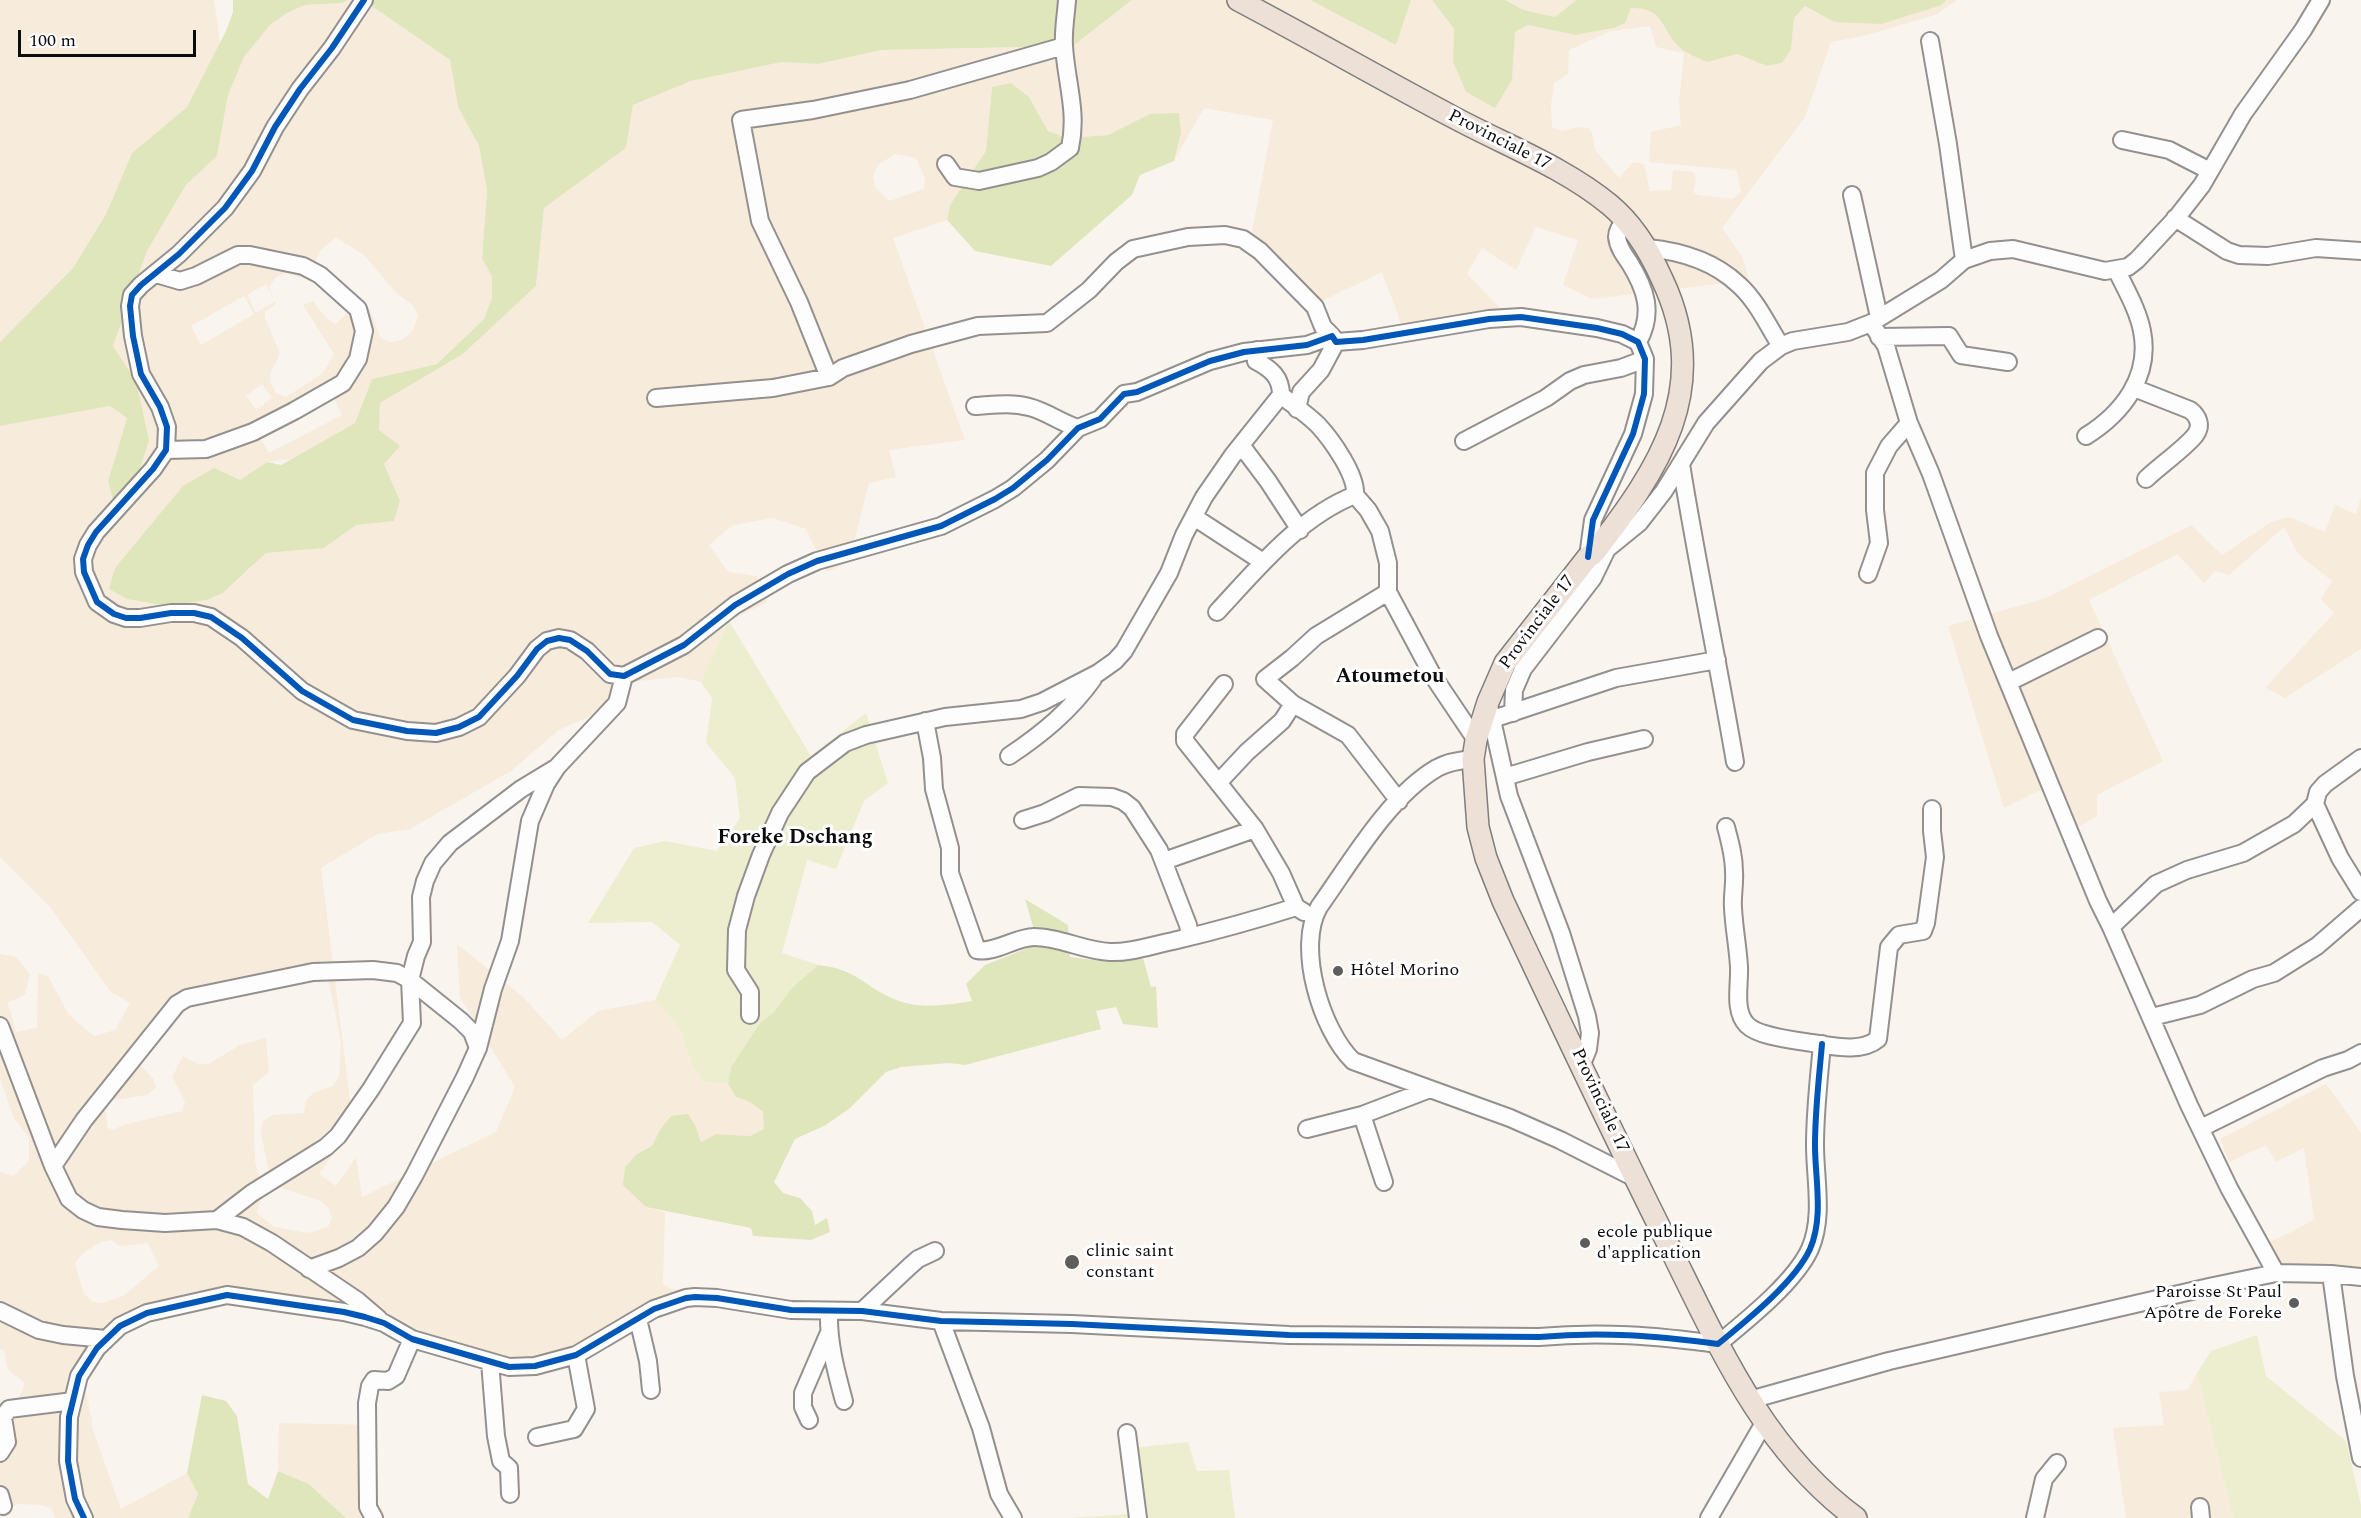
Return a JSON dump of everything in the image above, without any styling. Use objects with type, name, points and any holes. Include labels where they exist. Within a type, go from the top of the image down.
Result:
[{"type":"main road","name":"Provinciale 17","points":[[1238,0],[1454,118],[1570,178],[1612,206],[1647,248],[1678,315],[1683,354],[1681,384],[1673,427],[1647,481],[1596,553],[1505,663],[1475,750],[1478,826],[1486,858],[1503,901],[1635,1178],[1718,1344],[1750,1400],[1785,1452],[1820,1490],[1856,1518]]},
{"type":"street","points":[[364,0],[332,48],[300,88],[275,127],[252,171],[225,208],[132,295],[130,306],[141,374],[160,407],[166,427],[166,450],[153,469],[96,532],[83,559],[84,572],[94,597],[97,602],[114,614],[126,618],[171,613],[194,613],[211,617],[242,638],[302,691],[353,720],[407,731],[436,732],[459,727],[479,717],[547,640],[559,638],[570,640],[587,651],[610,674],[624,676],[684,645],[735,605],[788,573],[817,561],[921,532],[964,516],[1013,488],[1047,460],[1078,428],[1100,419],[1124,394],[1137,392],[1210,361],[1257,350],[1307,345],[1334,339],[1521,317],[1622,334],[1638,342],[1645,359],[1644,394],[1633,434],[1593,520],[1596,553],[1593,578],[1523,669],[1514,690],[1513,712]]},
{"type":"street","points":[[946,164],[955,177],[979,181],[1038,168],[1051,162],[1070,148],[1074,132],[1074,112],[1064,46],[1067,0]]},
{"type":"street","points":[[1876,326],[1964,261],[1990,251],[2013,249],[2087,268],[2117,271],[2138,260],[2202,185],[2243,114],[2303,30],[2320,0]]},
{"type":"street","points":[[1930,40],[1964,261]]},
{"type":"street","points":[[829,377],[799,302],[760,221],[741,120],[813,110],[910,90],[1064,46]]},
{"type":"street","points":[[2122,140],[2169,150],[2210,171]]},
{"type":"street","points":[[1852,195],[1876,326],[1886,346],[1909,423],[1931,474],[1989,636],[2086,872],[2144,1004],[2152,1017],[2188,1105],[2229,1188],[2276,1273]]},
{"type":"street","points":[[2175,218],[2227,251],[2239,255],[2268,256],[2316,248],[2361,251]]},
{"type":"street","points":[[1625,221],[1618,230],[1617,238],[1620,249],[1642,285],[1647,305],[1647,320],[1638,342]]},
{"type":"street","points":[[656,398],[773,388],[829,377],[843,368],[978,326],[1047,323],[1089,290],[1116,262],[1134,249],[1188,237],[1225,235],[1242,239],[1260,251],[1315,307],[1323,327],[1334,339]]},
{"type":"street","points":[[1647,248],[1674,250],[1700,260],[1740,285],[1755,304],[1781,346]]},
{"type":"street","points":[[156,274],[180,281],[238,255],[250,255],[303,266],[320,274],[358,309],[364,331],[358,359],[343,382],[253,432],[206,449],[166,450]]},
{"type":"street","points":[[2086,436],[2119,410],[2134,388],[2141,370],[2144,350],[2142,332],[2136,312],[2117,271]]},
{"type":"street","points":[[1596,553],[1639,523],[1664,491],[1706,423],[1761,361],[1781,346],[1803,339],[1876,326],[1949,336],[1961,355],[2007,362]]},
{"type":"street","points":[[1297,409],[1301,393],[1321,370],[1334,339]]},
{"type":"street","points":[[750,1015],[750,992],[736,970],[737,930],[757,865],[780,813],[807,772],[845,743],[866,735],[945,717],[1021,709],[1065,692],[1115,661],[1124,651],[1169,573],[1204,497],[1281,395],[1281,388],[1274,372],[1256,361],[1257,350]]},
{"type":"street","points":[[1464,441],[1546,398],[1570,381],[1597,371],[1621,368],[1645,359]]},
{"type":"street","points":[[2134,388],[2190,410],[2197,415],[2199,423],[2196,434],[2146,479]]},
{"type":"street","points":[[1281,395],[1317,424],[1331,441],[1356,487],[1355,495],[1368,510],[1380,531],[1388,563],[1388,592],[1475,750],[1437,768],[1409,790],[1372,831],[1313,918],[1310,960],[1322,1010],[1343,1052],[1353,1061],[1510,1118],[1560,1140],[1635,1178]]},
{"type":"street","points":[[975,406],[1014,404],[1031,407],[1062,423],[1078,428]]},
{"type":"street","points":[[1868,574],[1879,543],[1875,510],[1875,473],[1890,446],[1909,423]]},
{"type":"street","points":[[1241,446],[1268,481],[1300,530]]},
{"type":"street","points":[[1681,464],[1735,762]]},
{"type":"street","points":[[1217,612],[1263,562],[1315,517],[1340,501],[1355,495]]},
{"type":"street","points":[[1194,517],[1263,562]]},
{"type":"street","points":[[1388,592],[1316,636],[1265,679],[1293,704],[1348,735],[1400,801]]},
{"type":"street","points":[[2009,682],[2098,638]]},
{"type":"street","points":[[1582,1064],[1588,1049],[1590,1033],[1587,1016],[1561,933],[1509,796],[1490,710],[1513,712],[1616,678],[1717,660]]},
{"type":"street","points":[[1009,756],[1065,713],[1098,673]]},
{"type":"street","points":[[309,1269],[358,1248],[375,1233],[396,1207],[433,1142],[477,1048],[493,989],[510,941],[530,822],[546,784],[557,767],[617,703],[624,676]]},
{"type":"street","points":[[1224,684],[1185,734],[1185,741],[1188,748],[1255,829],[1281,873],[1296,907],[1313,918]]},
{"type":"street","points":[[1218,783],[1246,752],[1282,721],[1293,704]]},
{"type":"street","points":[[925,721],[932,758],[934,789],[950,848],[950,873],[977,950],[988,951],[1006,943],[1032,937],[1073,943],[1094,950],[1112,952],[1135,950],[1242,924],[1296,907]]},
{"type":"street","points":[[1505,777],[1588,752],[1644,739]]},
{"type":"street","points":[[2111,927],[2156,884],[2187,870],[2243,853],[2294,824],[2315,804],[2318,792],[2325,784],[2361,758]]},
{"type":"street","points":[[217,1220],[252,1193],[326,1147],[338,1136],[407,1034],[411,1023],[410,980],[422,942],[421,897],[433,863],[450,843],[521,789],[557,767]]},
{"type":"street","points":[[1023,820],[1054,809],[1079,796],[1112,797],[1132,808],[1146,827],[1164,861],[1190,936]]},
{"type":"street","points":[[2315,804],[2340,858],[2361,892]]},
{"type":"street","points":[[1726,827],[1732,849],[1734,873],[1733,906],[1739,968],[1740,1012],[1746,1025],[1758,1032],[1822,1044],[1861,1047],[1871,1045],[1878,1039],[1889,947],[1899,935],[1923,931],[1928,914],[1935,857],[1932,808]]},
{"type":"street","points":[[1164,861],[1255,829]]},
{"type":"street","points":[[2152,1017],[2200,1005],[2253,979],[2274,973],[2317,946],[2361,908]]},
{"type":"street","points":[[54,1166],[84,1120],[170,1013],[187,998],[313,972],[373,970],[397,974],[410,980],[461,1021],[472,1032],[477,1048]]},
{"type":"street","points":[[0,1026],[54,1166],[69,1199],[83,1210],[99,1217],[165,1223],[217,1220],[243,1227],[272,1243],[358,1301],[384,1323],[412,1339],[509,1367],[535,1366],[576,1355],[654,1309],[695,1297],[717,1298],[790,1310],[862,1311],[941,1321],[1072,1324],[1301,1335],[1539,1337],[1578,1333],[1615,1333],[1718,1344],[1795,1273],[1809,1251],[1816,1233],[1818,1206],[1815,1145],[1822,1044]]},
{"type":"street","points":[[2201,1128],[2323,1068],[2361,1053]]},
{"type":"street","points":[[1307,1129],[1362,1115],[1430,1089]]},
{"type":"street","points":[[1362,1115],[1384,1182]]},
{"type":"street","points":[[862,1311],[884,1288],[918,1259],[935,1251]]},
{"type":"street","points":[[1750,1400],[1889,1361],[2276,1273],[2361,1277]]},
{"type":"street","points":[[2331,1274],[2346,1376],[2358,1421],[2361,1458]]},
{"type":"street","points":[[84,1518],[75,1499],[68,1461],[69,1417],[79,1376],[97,1348],[120,1326],[147,1313],[227,1295],[344,1312],[384,1323]]},
{"type":"street","points":[[0,1311],[39,1330],[106,1339]]},
{"type":"street","points":[[829,1311],[828,1335],[844,1401]]},
{"type":"street","points":[[638,1319],[648,1361],[651,1390]]},
{"type":"street","points":[[941,1321],[981,1428],[999,1494],[1013,1518]]},
{"type":"street","points":[[809,1420],[803,1407],[803,1393],[828,1335]]},
{"type":"street","points":[[374,1518],[368,1507],[367,1476],[367,1403],[370,1386],[374,1380],[388,1381],[396,1376],[412,1339]]},
{"type":"street","points":[[537,1437],[574,1429],[586,1409],[576,1355]]},
{"type":"street","points":[[490,1362],[496,1436],[501,1461],[509,1468],[510,1494]]},
{"type":"street","points":[[0,1453],[7,1442],[3,1417],[9,1409],[73,1401]]},
{"type":"street","points":[[1709,1518],[1764,1422]]},
{"type":"street","points":[[1126,1433],[1138,1518]]},
{"type":"street","points":[[2036,1518],[2044,1479],[2057,1462]]},
{"type":"shaded area","points":[[0,0],[214,0],[220,44],[187,107],[132,153],[106,214],[73,268],[0,342]]},
{"type":"shaded area","points":[[348,0],[363,0],[450,60],[458,107],[479,146],[487,190],[482,258],[492,277],[492,298],[484,319],[437,364],[372,379],[355,423],[292,459],[267,462],[240,480],[224,593],[266,553],[324,548],[356,525],[394,520],[400,501],[384,464],[379,430],[380,403],[463,354],[536,286],[544,208],[626,148],[633,105],[691,81],[782,62],[818,64],[881,50],[1073,46],[1132,0],[1310,0],[1396,45],[1411,0],[1432,0],[1454,29],[1453,61],[1512,80],[1515,32],[1528,25],[1575,35],[1614,28],[1625,23],[1631,7],[1647,8],[1660,18],[1679,47],[1737,54],[1767,66],[1782,63],[1791,50],[1794,18],[1805,6],[1834,22],[1942,5],[1946,0],[1957,0],[1935,15],[1863,36],[1831,42],[1805,117],[1722,228],[1742,256],[1749,280],[1592,299],[1563,285],[1578,240],[1536,227],[1516,270],[1482,248],[1467,274],[1502,310],[1401,323],[1382,272],[1322,301],[1251,237],[1273,120],[1204,108],[1174,161],[1181,133],[1150,114],[1108,135],[1067,138],[1048,131],[1029,97],[992,87],[986,151],[950,205],[947,220],[893,238],[965,440],[889,450],[896,477],[869,483],[849,562],[827,572],[806,529],[773,518],[733,525],[709,545],[728,572],[757,576],[767,602],[729,621],[701,682],[679,677],[628,682],[588,717],[559,730],[511,771],[410,829],[377,834],[321,868],[353,1125],[319,1174],[336,1186],[356,1157],[362,1197],[496,1132],[515,1087],[460,997],[457,944],[524,998],[562,1040],[598,1011],[655,1000],[680,1029],[693,1067],[705,1082],[728,1084],[736,1097],[750,1102],[763,1113],[764,1129],[750,1136],[716,1134],[701,1142],[696,1127],[660,1130],[652,1146],[637,1154],[646,1207],[665,1212],[663,1284],[674,1291],[683,1289],[686,1301],[538,1369],[364,1322],[227,1301],[188,1308],[122,1330],[101,1351],[84,1379],[93,1430],[121,1509],[187,1473],[198,1494],[188,1518],[55,1518],[51,1508],[41,1505],[18,1504],[9,1509],[0,1507],[0,1400],[11,1403],[19,1397],[25,1383],[8,1370],[4,1350],[0,1349],[0,1172],[14,1176],[29,1160],[29,1138],[14,1118],[0,1079],[0,954],[16,957],[30,974],[25,994],[8,1003],[16,1032],[37,1028],[38,973],[48,976],[69,1015],[94,1036],[115,1030],[130,1003],[110,991],[50,907],[0,857],[0,426],[110,406],[127,418],[108,481],[113,500],[136,381],[113,346],[147,251],[186,185],[217,156],[228,95],[244,57],[270,25],[287,13],[305,5],[342,3]],"holes":[[[1650,26],[1656,47],[1684,53],[1679,102],[1681,125],[1651,132],[1649,162],[1737,170],[1741,192],[1733,199],[1698,195],[1693,192],[1696,178],[1693,172],[1673,170],[1671,190],[1650,191],[1644,164],[1633,162],[1619,178],[1595,150],[1592,133],[1588,128],[1577,127],[1562,131],[1552,127],[1551,105],[1554,83],[1568,74],[1569,50],[1611,31]],[[895,154],[916,158],[925,179],[924,189],[889,201],[875,187],[873,176],[878,165]],[[336,237],[365,256],[396,293],[414,306],[418,317],[411,333],[402,340],[392,342],[381,339],[370,309],[361,302],[351,308],[336,324],[327,319],[313,301],[303,305],[334,354],[323,373],[286,397],[276,393],[271,383],[270,373],[280,354],[265,318],[265,312],[276,304],[275,301],[256,313],[247,295],[266,284],[274,299],[269,287],[276,277],[286,273],[306,279],[321,250]],[[244,296],[254,314],[201,345],[191,326]],[[262,384],[272,398],[256,410],[246,396]],[[333,396],[342,415],[269,453],[259,436]],[[328,977],[341,1043],[339,1077],[333,1086],[313,1093],[306,1101],[304,1113],[272,1115],[263,1121],[261,1133],[270,1178],[278,1187],[321,1201],[329,1208],[332,1219],[328,1227],[308,1233],[274,1227],[257,1213],[263,1192],[255,1161],[253,1085],[269,1072],[266,1038],[240,1045],[209,1064],[199,1064],[183,1056],[172,1077],[185,1102],[182,1111],[123,1125],[113,1130],[108,1128],[105,1106],[108,1101],[147,1095],[156,1088],[153,1078],[139,1064],[160,1027],[179,1018],[192,1000]],[[111,1240],[120,1246],[148,1243],[159,1266],[125,1295],[104,1303],[93,1302],[84,1294],[75,1263],[82,1254],[100,1242]]]},
{"type":"shaded area","points":[[1505,0],[1576,0],[1555,17],[1524,10]]},
{"type":"shaded area","points":[[2361,497],[2361,649],[2285,698],[2265,688],[2334,613],[2321,599],[2332,581],[2298,554],[2284,527],[2229,575],[2215,571],[2204,583],[2177,554],[2089,600],[2163,761],[2097,795],[2097,816],[2062,837],[2047,787],[2004,808],[1948,626],[2043,599],[2191,525],[2222,555],[2271,522],[2289,517],[2325,532],[2335,505],[2356,514]]},
{"type":"shaded area","points":[[2326,1084],[2361,1133],[2361,1272],[2276,1267],[2264,1244],[2314,1219],[2304,1148],[2276,1162],[2266,1145],[2229,1162],[2220,1139]]},
{"type":"shaded area","points":[[2197,1373],[2233,1518],[2126,1518],[2113,1428],[2164,1425],[2159,1392],[2187,1390]]},
{"type":"shaded area","points":[[279,1423],[372,1425],[377,1518],[346,1518],[309,1484],[278,1471]]},
{"type":"green space","points":[[233,0],[348,0],[342,3],[305,5],[287,13],[270,25],[244,57],[228,95],[217,156],[186,185],[147,251],[113,346],[136,381],[149,440],[131,497],[113,500],[108,481],[127,418],[110,406],[0,426],[0,342],[73,268],[106,214],[132,153],[187,107],[226,31],[233,12]]},
{"type":"green space","points":[[363,0],[1132,0],[1073,46],[881,50],[818,64],[782,62],[691,81],[633,105],[626,148],[544,208],[536,286],[463,354],[380,403],[379,430],[400,446],[384,464],[400,501],[394,521],[356,525],[324,548],[266,553],[223,593],[206,600],[168,606],[127,599],[109,589],[115,568],[183,486],[214,468],[240,480],[267,462],[281,465],[355,423],[372,379],[437,364],[484,319],[492,298],[492,277],[482,258],[487,190],[479,146],[458,107],[450,60]]},
{"type":"green space","points":[[1310,0],[1411,0],[1396,45]]},
{"type":"green space","points":[[1432,0],[1505,0],[1524,10],[1555,17],[1576,0],[1946,0],[1942,5],[1881,24],[1834,22],[1805,6],[1794,18],[1791,50],[1782,63],[1767,66],[1737,54],[1707,62],[1696,57],[1678,46],[1656,15],[1642,9],[1631,8],[1625,23],[1614,28],[1575,35],[1528,25],[1515,32],[1512,80],[1495,108],[1466,92],[1453,61],[1454,29]]},
{"type":"green space","points":[[1011,83],[1029,97],[1048,131],[1067,138],[1108,135],[1150,114],[1179,113],[1181,133],[1174,161],[1140,175],[1132,195],[1051,266],[975,251],[947,220],[950,205],[986,151],[992,87]]},
{"type":"green space","points":[[729,621],[811,756],[866,713],[888,783],[864,801],[836,869],[807,860],[782,953],[818,965],[792,988],[773,1013],[760,1023],[731,1067],[728,1084],[705,1082],[693,1067],[680,1029],[655,1000],[680,945],[652,922],[588,923],[634,848],[665,841],[717,851],[740,818],[735,778],[706,743],[712,698],[701,682]]},
{"type":"green space","points":[[1025,899],[1068,925],[1070,957],[1101,961],[1143,958],[1151,987],[1156,986],[1158,1028],[1123,1024],[1116,1007],[1096,1011],[1101,1029],[965,1065],[949,1063],[901,1067],[886,1072],[849,1109],[824,1126],[795,1139],[774,1182],[783,1193],[800,1198],[812,1211],[815,1225],[827,1218],[830,1232],[811,1240],[753,1236],[751,1228],[646,1207],[623,1185],[625,1167],[637,1154],[652,1146],[660,1130],[671,1116],[688,1114],[701,1142],[716,1134],[750,1136],[764,1129],[763,1112],[750,1102],[736,1097],[728,1084],[731,1067],[760,1023],[773,1013],[792,988],[818,965],[842,970],[883,994],[913,1005],[933,1006],[972,1001],[966,984],[985,965],[1038,944]]},
{"type":"green space","points":[[2257,1335],[2266,1376],[2346,1441],[2361,1505],[2361,1518],[2233,1518],[2197,1373],[2211,1351]]},
{"type":"green space","points":[[202,1395],[226,1401],[237,1416],[248,1484],[268,1499],[278,1471],[309,1484],[346,1518],[188,1518],[198,1494],[187,1473]]},
{"type":"green space","points":[[1188,1442],[1197,1471],[1229,1470],[1235,1518],[1069,1518],[1142,1513],[1132,1448]]},
{"type":"cycle path","points":[[364,0],[332,48],[300,89],[275,127],[252,171],[225,208],[179,254],[132,295],[130,306],[133,336],[141,374],[160,407],[167,427],[166,450],[153,469],[96,532],[83,559],[84,572],[97,602],[114,614],[126,618],[171,613],[194,613],[211,617],[242,638],[302,691],[353,720],[407,731],[436,733],[459,727],[479,717],[517,676],[537,649],[547,641],[559,638],[570,640],[587,651],[610,674],[624,676],[684,645],[735,605],[788,574],[817,561],[941,526],[995,499],[1013,488],[1047,460],[1078,428],[1100,419],[1124,394],[1137,392],[1210,361],[1244,352],[1307,345],[1332,336],[1336,342],[1363,340],[1489,319],[1521,317],[1622,334],[1638,342],[1645,359],[1644,394],[1633,434],[1593,520],[1588,557]]},
{"type":"cycle path","points":[[84,1518],[75,1499],[68,1461],[69,1417],[79,1376],[97,1348],[120,1326],[147,1313],[227,1295],[365,1317],[384,1323],[412,1339],[509,1367],[535,1366],[576,1355],[654,1309],[695,1297],[717,1298],[791,1310],[862,1311],[941,1321],[1072,1324],[1289,1335],[1539,1337],[1607,1334],[1718,1344],[1782,1287],[1803,1262],[1810,1249],[1818,1211],[1815,1132],[1822,1044]]},
{"type":"place","name":"Hôtel Morino","points":[[1338,971]]},
{"type":"place","name":"ecole publique d'application","points":[[1585,1243]]},
{"type":"place","name":"clinic saint constant","points":[[1072,1262]]},
{"type":"place","name":"Paroisse St Paul Apôtre de Foreke","points":[[2294,1303]]},
{"type":"district","name":"Atoumetou","points":[[1390,678]]},
{"type":"district","name":"Foreke Dschang","points":[[795,839]]}]
